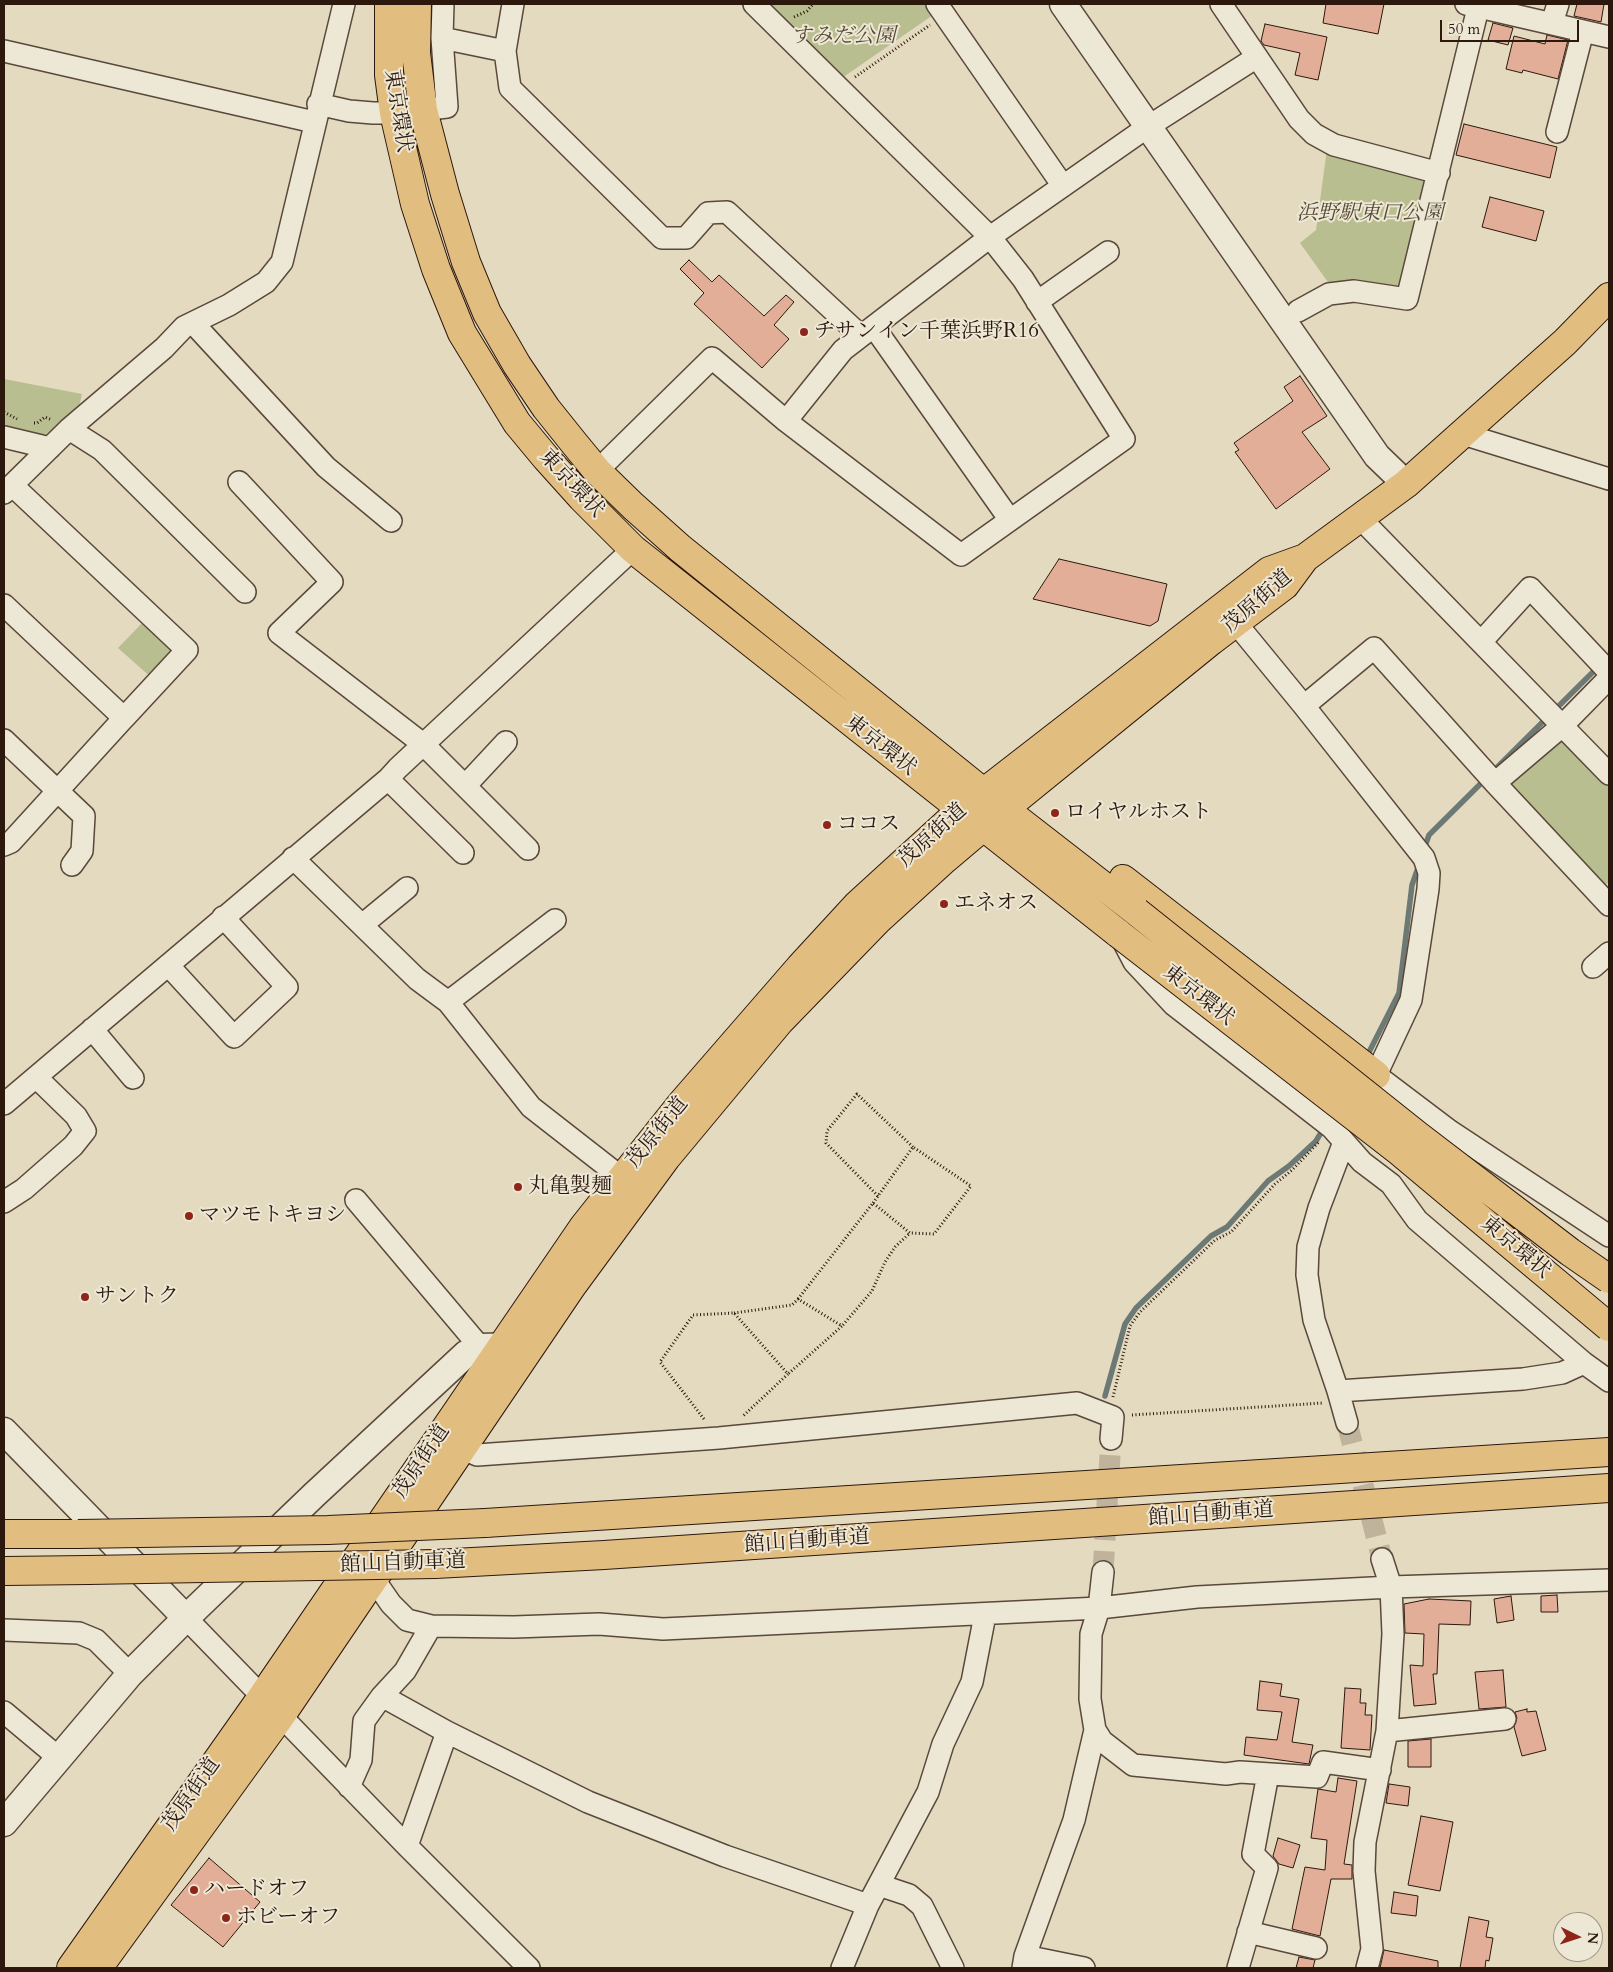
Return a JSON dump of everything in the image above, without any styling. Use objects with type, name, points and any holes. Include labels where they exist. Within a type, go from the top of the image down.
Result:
[{"type":"main road","name":"東京環状","points":[[389,4],[389,75],[394,113],[415,204],[436,269],[462,333],[518,423],[576,491],[633,550],[983,828],[1400,1152],[1609,1327]]},
{"type":"main road","name":"東京環状","points":[[417,4],[416,53],[423,110],[444,194],[466,262],[487,313],[517,365],[546,408],[597,471],[680,548],[1003,807],[1417,1135],[1570,1252],[1609,1279]]},
{"type":"main road","name":"茂原街道","points":[[98,1968],[280,1717],[460,1448],[533,1347],[572,1286],[666,1158],[780,1021],[877,921],[983,828],[1003,807],[1229,615],[1285,585],[1305,558],[1361,519],[1406,484],[1565,342],[1609,297]]},
{"type":"main road","name":"茂原街道","points":[[71,1968],[262,1697],[491,1347],[681,1104],[800,967],[858,904],[961,810],[1003,807]]},
{"type":"main road","points":[[1003,807],[1075,842],[1376,1075]]},
{"type":"main road","name":"館山自動車道","points":[[4,1534],[328,1530],[485,1523],[1609,1452]]},
{"type":"main road","name":"館山自動車道","points":[[4,1571],[435,1564],[624,1554],[1609,1488]]},
{"type":"street","points":[[4,845],[11,842],[187,650],[8,489],[69,429],[164,348],[184,327],[229,305],[266,282],[282,262],[316,113],[344,4]]},
{"type":"street","points":[[4,51],[316,113],[349,111],[394,113],[423,110],[447,107],[442,38],[443,4]]},
{"type":"street","points":[[513,4],[505,51],[510,88],[662,238],[686,238],[708,213],[727,212],[868,332],[1010,520]]},
{"type":"street","points":[[597,471],[712,358],[786,421],[961,555],[1124,439],[1023,279],[990,237],[754,4]]},
{"type":"street","points":[[1063,4],[1298,311],[1388,446],[1406,484]]},
{"type":"street","points":[[1081,4],[1155,122],[1377,456],[1406,484]]},
{"type":"street","points":[[1221,4],[1299,119],[1314,134],[1334,145],[1439,173]]},
{"type":"street","points":[[1298,311],[1329,294],[1354,291],[1407,299],[1439,173],[1475,5],[1555,14],[1584,30],[1609,37]]},
{"type":"street","points":[[941,9],[1064,186]]},
{"type":"street","points":[[1557,132],[1584,30]]},
{"type":"street","points":[[442,38],[505,51]]},
{"type":"street","points":[[786,421],[843,350],[990,237],[1155,122],[1256,58]]},
{"type":"street","points":[[1037,302],[1108,252]]},
{"type":"street","points":[[193,323],[326,467],[391,522]]},
{"type":"street","points":[[69,429],[102,450],[245,592]]},
{"type":"street","points":[[1463,434],[1609,479]]},
{"type":"street","points":[[4,438],[50,448]]},
{"type":"street","points":[[239,482],[332,582],[279,633],[423,744],[528,849]]},
{"type":"street","points":[[1361,519],[1609,774]]},
{"type":"street","points":[[6,1099],[36,1077],[388,779],[423,744],[633,550]]},
{"type":"street","points":[[1481,642],[1530,588],[1609,672]]},
{"type":"street","points":[[4,605],[124,718]]},
{"type":"street","points":[[1229,615],[1304,706],[1424,858],[1429,873],[1411,1000],[1376,1075],[1450,1130],[1609,1236]]},
{"type":"street","points":[[1304,706],[1374,648],[1495,783],[1609,904]]},
{"type":"street","points":[[1495,783],[1562,726],[1609,678]]},
{"type":"street","points":[[4,740],[84,816],[82,851],[72,865]]},
{"type":"street","points":[[465,786],[506,742]]},
{"type":"street","points":[[388,779],[463,853]]},
{"type":"street","points":[[293,858],[417,979],[448,1002],[530,1107],[622,1178]]},
{"type":"street","points":[[362,926],[407,888]]},
{"type":"street","points":[[168,965],[234,1037],[288,987],[223,917]]},
{"type":"street","points":[[448,1002],[555,920]]},
{"type":"street","points":[[1119,934],[1134,962],[1174,1005],[1338,1135],[1362,1162],[1391,1184],[1417,1220],[1584,1362],[1609,1381]]},
{"type":"street","points":[[1593,967],[1609,953]]},
{"type":"street","points":[[92,1029],[133,1078]]},
{"type":"street","points":[[4,1202],[24,1189],[73,1146],[85,1131],[76,1116],[36,1077]]},
{"type":"street","points":[[1338,1135],[1308,1247],[1307,1274],[1314,1320],[1347,1424]]},
{"type":"street","points":[[356,1200],[491,1347]]},
{"type":"street","points":[[4,1824],[130,1674],[314,1495],[466,1354],[491,1347],[533,1347]]},
{"type":"street","points":[[1339,1396],[1523,1379],[1562,1373],[1584,1362]]},
{"type":"street","points":[[460,1448],[477,1455],[719,1438],[1077,1403],[1112,1417],[1111,1439]]},
{"type":"street","points":[[4,1431],[406,1846],[518,1965]]},
{"type":"street","points":[[1367,1968],[1372,1949],[1364,1871],[1365,1842],[1387,1731],[1393,1634],[1392,1587],[1382,1559]]},
{"type":"street","points":[[1084,1968],[1024,1962],[1074,1820],[1095,1730],[1090,1699],[1091,1634],[1098,1608],[1103,1572]]},
{"type":"street","points":[[373,1578],[391,1604],[407,1620],[431,1626],[599,1624],[663,1629],[985,1615],[1098,1608],[1197,1597],[1392,1587],[1609,1580]]},
{"type":"street","points":[[843,1968],[868,1905],[928,1792],[943,1744],[972,1682],[985,1615]]},
{"type":"street","points":[[349,1787],[361,1760],[364,1721],[382,1696],[405,1671],[431,1626]]},
{"type":"street","points":[[4,1630],[79,1633],[96,1640],[130,1674]]},
{"type":"street","points":[[382,1696],[447,1732],[588,1802],[725,1856],[868,1905]]},
{"type":"street","points":[[4,1712],[59,1758]]},
{"type":"street","points":[[1387,1731],[1505,1719]]},
{"type":"street","points":[[1095,1730],[1102,1741],[1133,1765],[1226,1774],[1240,1772],[1317,1776],[1323,1762],[1380,1770]]},
{"type":"street","points":[[406,1846],[447,1732]]},
{"type":"street","points":[[1238,1968],[1267,1868],[1253,1854],[1268,1774]]},
{"type":"street","points":[[879,1884],[909,1895],[922,1906],[953,1968]]},
{"type":"street","points":[[1248,1932],[1316,1948]]},
{"type":"path","points":[[838,89],[941,9]]},
{"type":"path","points":[[4,412],[18,420]]},
{"type":"path","points":[[31,423],[37,423],[45,417],[69,429]]},
{"type":"path","points":[[873,1203],[910,1233],[934,1234],[971,1186],[913,1147],[857,1094],[826,1132],[826,1143],[878,1196]]},
{"type":"path","points":[[1338,1135],[1275,1184],[1231,1232],[1215,1240],[1140,1312],[1130,1326],[1113,1395],[1112,1417],[1339,1396]]},
{"type":"path","points":[[910,1233],[895,1248],[885,1262],[872,1291],[842,1326],[719,1438],[660,1362],[693,1315],[734,1313],[792,1305],[873,1203],[913,1147]]},
{"type":"path","points":[[798,1299],[842,1326]]},
{"type":"path","points":[[734,1313],[788,1374]]},
{"type":"green space","name":"すみだ公園","points":[[763,4],[925,4],[933,15],[839,80]]},
{"type":"green space","name":"浜野駅東口公園","points":[[1327,149],[1431,177],[1402,292],[1330,285],[1300,243],[1316,230]]},
{"type":"green space","points":[[4,379],[82,394],[78,412],[40,438],[4,430]]},
{"type":"green space","points":[[145,620],[171,644],[171,658],[153,679],[118,648]]},
{"type":"green space","points":[[1548,742],[1565,743],[1609,787],[1609,882],[1603,887],[1507,781]]},
{"type":"building","points":[[1326,4],[1384,4],[1378,34],[1323,23]]},
{"type":"building","points":[[1577,4],[1604,4],[1601,22],[1574,16]]},
{"type":"building","points":[[1493,23],[1513,28],[1508,45],[1488,40]]},
{"type":"building","points":[[1265,24],[1327,37],[1318,80],[1295,75],[1300,53],[1264,45],[1261,41]]},
{"type":"building","points":[[1547,35],[1568,40],[1558,79],[1523,70],[1522,73],[1506,69],[1514,36],[1545,44]]},
{"type":"building","points":[[1464,124],[1557,147],[1550,178],[1456,155]]},
{"type":"building","points":[[1490,197],[1544,211],[1536,241],[1482,227]]},
{"type":"building","name":"チサンイン千葉浜野R16","points":[[689,260],[712,282],[719,275],[764,316],[786,295],[794,302],[774,325],[789,339],[762,368],[694,304],[704,293],[680,269]]},
{"type":"building","points":[[1300,376],[1327,416],[1302,432],[1330,469],[1276,509],[1235,452],[1239,450],[1234,443],[1293,401],[1284,387]]},
{"type":"building","points":[[1059,559],[1167,584],[1158,621],[1150,626],[1033,599]]},
{"type":"building","points":[[1557,1595],[1558,1612],[1541,1612],[1541,1596]]},
{"type":"building","points":[[1511,1596],[1514,1620],[1497,1623],[1494,1599]]},
{"type":"building","points":[[1429,1599],[1471,1601],[1470,1625],[1439,1624],[1437,1674],[1433,1674],[1436,1704],[1414,1706],[1410,1665],[1423,1666],[1424,1634],[1405,1633],[1404,1604]]},
{"type":"building","points":[[1503,1670],[1506,1707],[1479,1709],[1475,1672]]},
{"type":"building","points":[[1260,1681],[1282,1684],[1280,1696],[1299,1699],[1292,1742],[1313,1745],[1309,1764],[1244,1755],[1246,1737],[1277,1740],[1282,1712],[1257,1710]]},
{"type":"building","points":[[1345,1688],[1361,1689],[1360,1703],[1366,1703],[1365,1715],[1372,1715],[1370,1750],[1341,1748]]},
{"type":"building","points":[[1527,1709],[1527,1712],[1536,1711],[1546,1750],[1522,1756],[1514,1727],[1517,1718],[1515,1712]]},
{"type":"building","points":[[1431,1739],[1431,1767],[1408,1767],[1408,1741]]},
{"type":"building","points":[[1338,1778],[1357,1781],[1344,1864],[1352,1865],[1352,1879],[1331,1879],[1320,1936],[1292,1929],[1305,1867],[1325,1870],[1327,1840],[1311,1838],[1318,1789],[1336,1792]]},
{"type":"building","points":[[1389,1784],[1410,1787],[1408,1806],[1386,1803]]},
{"type":"building","points":[[1421,1816],[1453,1822],[1440,1891],[1408,1885]]},
{"type":"building","points":[[1278,1838],[1300,1845],[1293,1868],[1279,1864],[1273,1856]]},
{"type":"building","points":[[209,1858],[260,1902],[223,1947],[171,1905]]},
{"type":"building","points":[[1394,1892],[1418,1896],[1416,1916],[1391,1913]]},
{"type":"building","points":[[1469,1917],[1489,1921],[1486,1937],[1493,1938],[1489,1961],[1486,1960],[1485,1968],[1460,1968]]},
{"type":"building","points":[[1384,1950],[1438,1961],[1438,1968],[1380,1968]]},
{"type":"building","points":[[1299,1957],[1315,1960],[1313,1968],[1296,1968]]},
{"type":"waterway","points":[[1424,849],[1429,835],[1598,667]]},
{"type":"waterway","points":[[1366,1058],[1399,993],[1412,885],[1419,865]]},
{"type":"waterway","points":[[1105,1396],[1125,1324],[1136,1308],[1211,1236],[1227,1227],[1268,1181],[1289,1166],[1316,1141],[1325,1126]]},
{"type":"tunnel","points":[[1347,1423],[1382,1559]]},
{"type":"tunnel","points":[[1103,1572],[1111,1439]]},
{"type":"place","name":"チサンイン千葉浜野R16","points":[[804,332]]},
{"type":"place","name":"ロイヤルホスト","points":[[1055,813]]},
{"type":"place","name":"ココス","points":[[827,825]]},
{"type":"place","name":"エネオス","points":[[944,904]]},
{"type":"place","name":"丸亀製麺","points":[[518,1187]]},
{"type":"place","name":"マツモトキヨシ","points":[[189,1216]]},
{"type":"place","name":"サントク","points":[[85,1297]]},
{"type":"place","name":"ハードオフ","points":[[194,1890]]},
{"type":"place","name":"ホビーオフ","points":[[226,1918]]}]
